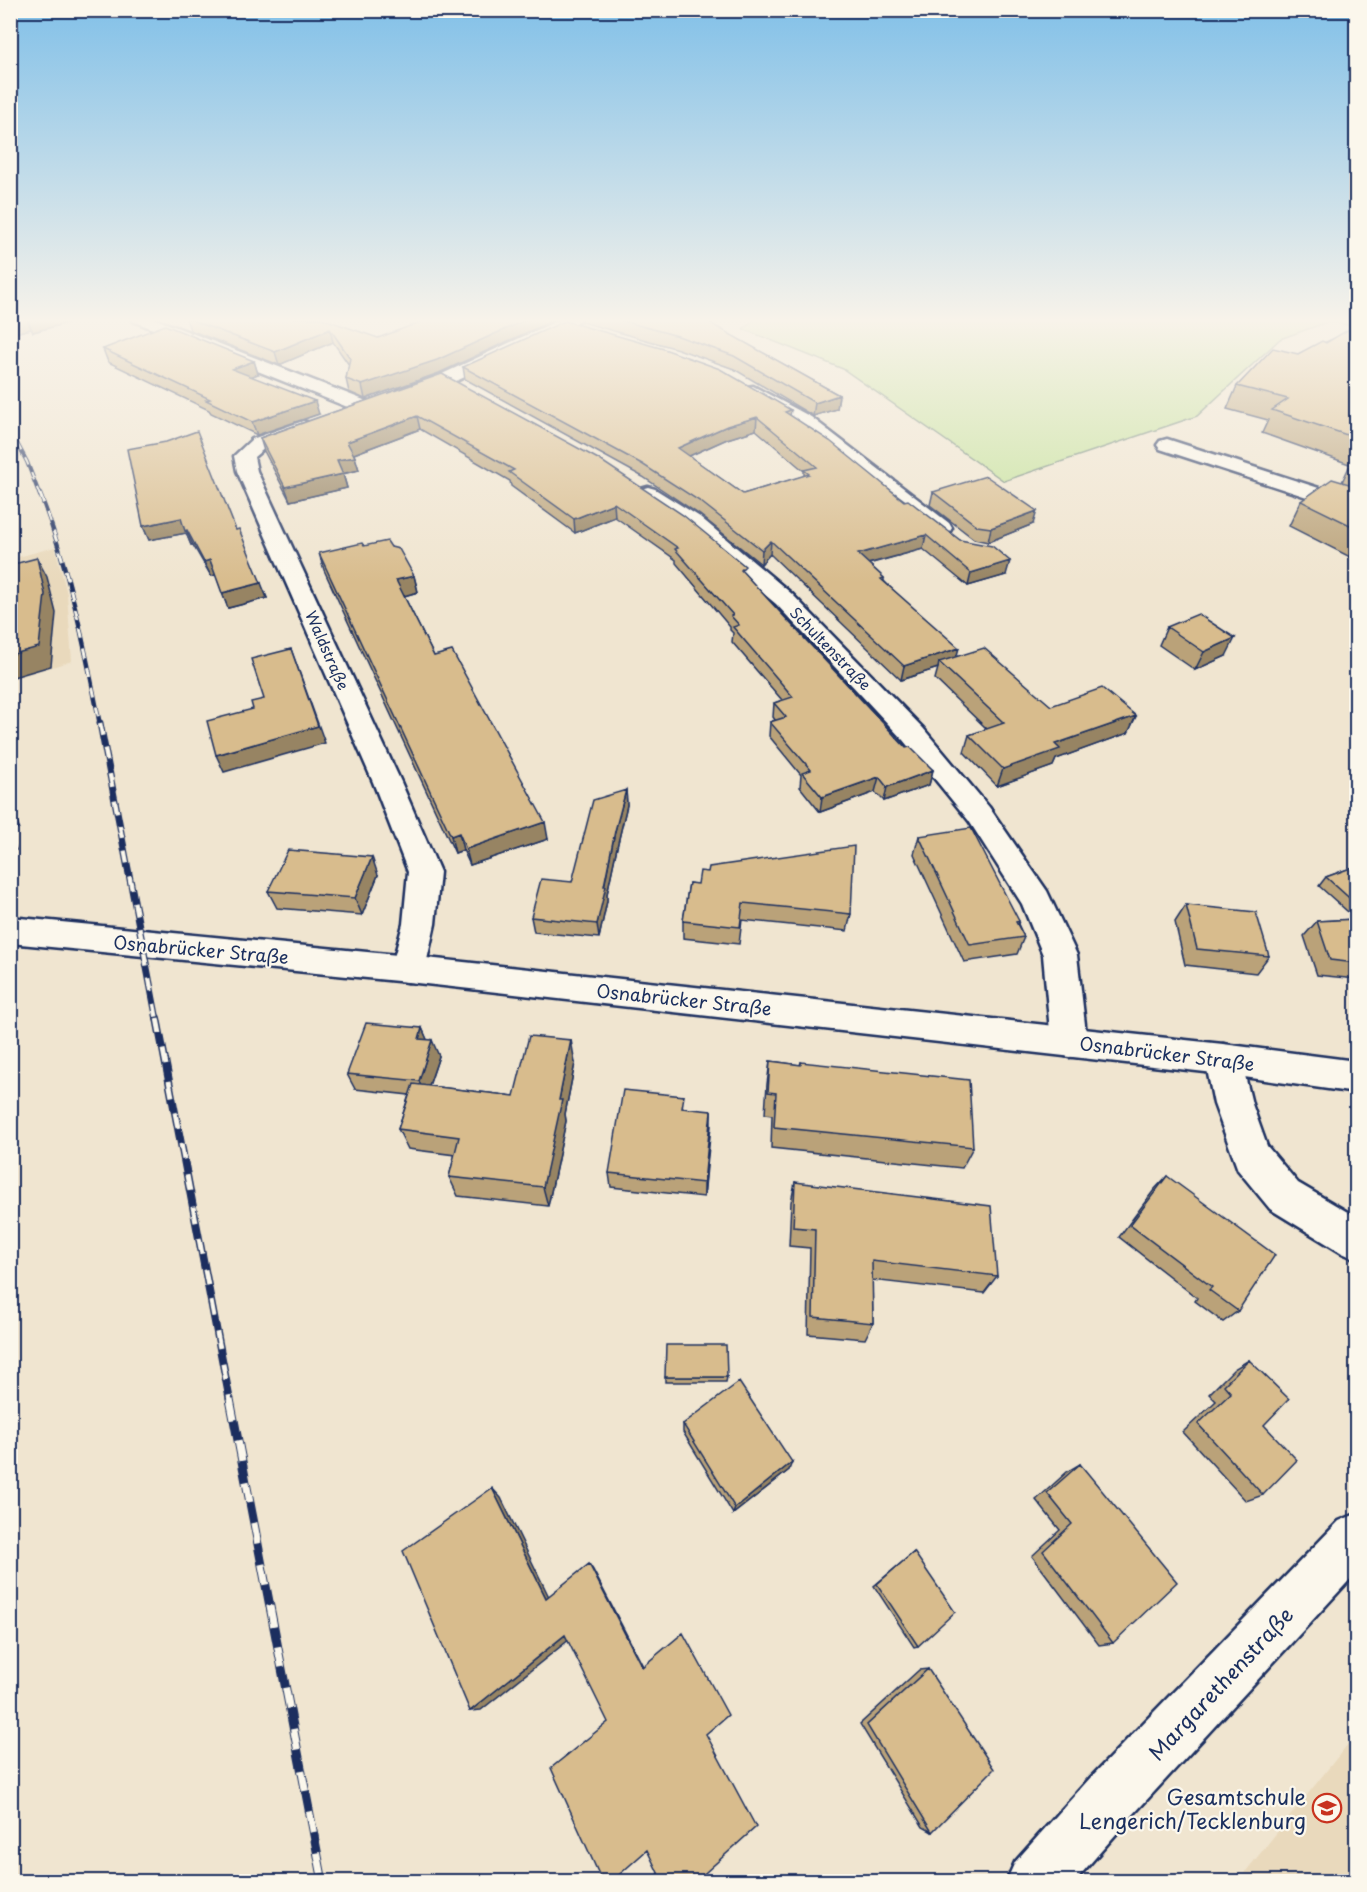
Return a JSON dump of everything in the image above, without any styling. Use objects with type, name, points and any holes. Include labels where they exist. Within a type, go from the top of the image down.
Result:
[{"type":"street","name":"Waldstraße","points":[[362,406],[259,443],[244,456],[247,471],[387,782],[424,872],[419,924],[408,969]]},
{"type":"street","points":[[779,406],[804,421],[957,540]]},
{"type":"street","points":[[1167,445],[1356,507]]},
{"type":"street","name":"Schultenstraße","points":[[627,480],[692,522],[784,599],[913,734],[979,814],[1036,900],[1060,955],[1069,1042]]},
{"type":"street","name":"Osnabrücker Straße","points":[[10,930],[408,969],[1223,1059],[1356,1077]]},
{"type":"street","points":[[1223,1059],[1233,1104],[1252,1157],[1284,1196],[1356,1239]]},
{"type":"street","name":"Margarethenstraße","points":[[1035,1881],[1111,1797],[1356,1538]]},
{"type":"shaded area","points":[[55,547],[67,594],[72,661],[11,679],[11,559]]},
{"type":"shaded area","name":"Gesamtschule Lengerich/Tecklenburg","points":[[1356,1734],[1356,1881],[1238,1881]]},
{"type":"green space","points":[[897,406],[1207,406],[1197,416],[1004,481]]},
{"type":"building","points":[[219,406],[299,406],[252,422]]},
{"type":"building","points":[[350,406],[501,406],[600,460],[683,515],[745,566],[741,570],[906,748],[910,747],[933,770],[887,787],[879,777],[822,797],[802,773],[811,770],[770,722],[786,717],[774,703],[793,697],[733,627],[739,625],[731,616],[733,615],[675,549],[678,548],[614,503],[574,519],[509,472],[514,470],[417,416],[347,442],[355,457],[337,460],[343,474],[285,487],[260,438]]},
{"type":"building","points":[[536,406],[785,406],[791,410],[785,412],[830,441],[904,501],[908,500],[960,540],[992,546],[1010,561],[971,573],[926,535],[858,554],[884,578],[881,579],[959,648],[904,666],[771,541],[762,550],[701,502],[642,464]],"holes":[[[757,417],[817,467],[804,470],[809,474],[743,494],[678,448],[727,426]]]},
{"type":"building","points":[[1277,406],[1356,406],[1356,438],[1272,410]]},
{"type":"building","points":[[197,431],[236,530],[239,529],[261,583],[222,593],[210,560],[204,562],[187,530],[185,531],[181,518],[143,526],[127,449],[166,442]]},
{"type":"building","points":[[1356,462],[1356,470],[1349,467]]},
{"type":"building","points":[[986,476],[1037,511],[991,528],[977,526],[933,492]]},
{"type":"building","points":[[1332,479],[1356,486],[1356,528],[1301,501]]},
{"type":"building","points":[[387,541],[391,547],[399,549],[414,576],[396,580],[434,656],[452,651],[545,822],[466,849],[459,833],[451,836],[319,553],[362,543],[364,546]]},
{"type":"building","points":[[37,558],[45,594],[39,647],[10,655],[10,565]]},
{"type":"building","points":[[1198,614],[1235,638],[1204,652],[1167,627]]},
{"type":"building","points":[[984,648],[1051,706],[1102,688],[1136,716],[1055,744],[1060,749],[1003,769],[969,735],[1004,723],[939,662]]},
{"type":"building","points":[[291,649],[318,726],[216,755],[207,721],[253,709],[251,702],[264,699],[251,659]]},
{"type":"building","points":[[626,790],[615,831],[597,924],[531,917],[541,879],[572,882],[593,800]]},
{"type":"building","points":[[971,828],[1019,921],[1016,922],[1024,937],[970,945],[919,836]]},
{"type":"building","points":[[854,846],[851,914],[743,903],[740,927],[683,921],[689,883],[698,884],[700,871],[708,872],[709,867]]},
{"type":"building","points":[[288,850],[372,857],[355,898],[268,891]]},
{"type":"building","points":[[1356,866],[1356,904],[1326,877]]},
{"type":"building","points":[[1186,905],[1256,912],[1269,956],[1197,949]]},
{"type":"building","points":[[1356,919],[1356,963],[1330,960],[1317,921]]},
{"type":"building","points":[[366,1023],[422,1028],[419,1039],[432,1040],[419,1081],[347,1074]]},
{"type":"building","points":[[529,1036],[571,1040],[559,1100],[562,1100],[543,1187],[449,1177],[459,1137],[398,1129],[413,1084],[514,1096]]},
{"type":"building","points":[[770,1061],[801,1065],[801,1062],[969,1080],[973,1147],[774,1127],[776,1093],[768,1092]]},
{"type":"building","points":[[623,1090],[684,1096],[682,1108],[711,1111],[704,1183],[609,1173]]},
{"type":"building","points":[[1167,1176],[1275,1255],[1238,1311],[1209,1290],[1212,1287],[1130,1225]]},
{"type":"building","points":[[795,1182],[991,1206],[997,1276],[872,1261],[873,1323],[813,1317],[815,1229],[793,1227]]},
{"type":"building","points":[[666,1345],[726,1345],[727,1377],[665,1377]]},
{"type":"building","points":[[1249,1360],[1289,1399],[1264,1425],[1297,1460],[1263,1495],[1198,1424],[1231,1393],[1224,1385]]},
{"type":"building","points":[[739,1382],[792,1462],[735,1508],[683,1424]]},
{"type":"building","points":[[1080,1464],[1177,1582],[1113,1643],[1043,1551],[1072,1524],[1047,1493]]},
{"type":"building","points":[[492,1488],[546,1598],[589,1564],[642,1667],[683,1633],[728,1715],[706,1734],[756,1827],[696,1881],[662,1881],[647,1850],[612,1881],[602,1881],[551,1768],[608,1722],[565,1635],[470,1711],[403,1551]]},
{"type":"building","points":[[914,1552],[955,1612],[918,1646],[877,1584]]},
{"type":"building","points":[[928,1669],[994,1769],[932,1832],[867,1725]]},
{"type":"railway","points":[[10,430],[27,462],[40,496]]},
{"type":"railway","points":[[40,494],[68,579],[100,725]]},
{"type":"railway","points":[[100,723],[157,1020]]},
{"type":"railway","points":[[157,1018],[230,1401]]},
{"type":"railway","points":[[230,1399],[323,1882]]},
{"type":"place","name":"Gesamtschule Lengerich/Tecklenburg","points":[[1327,1808]]}]
